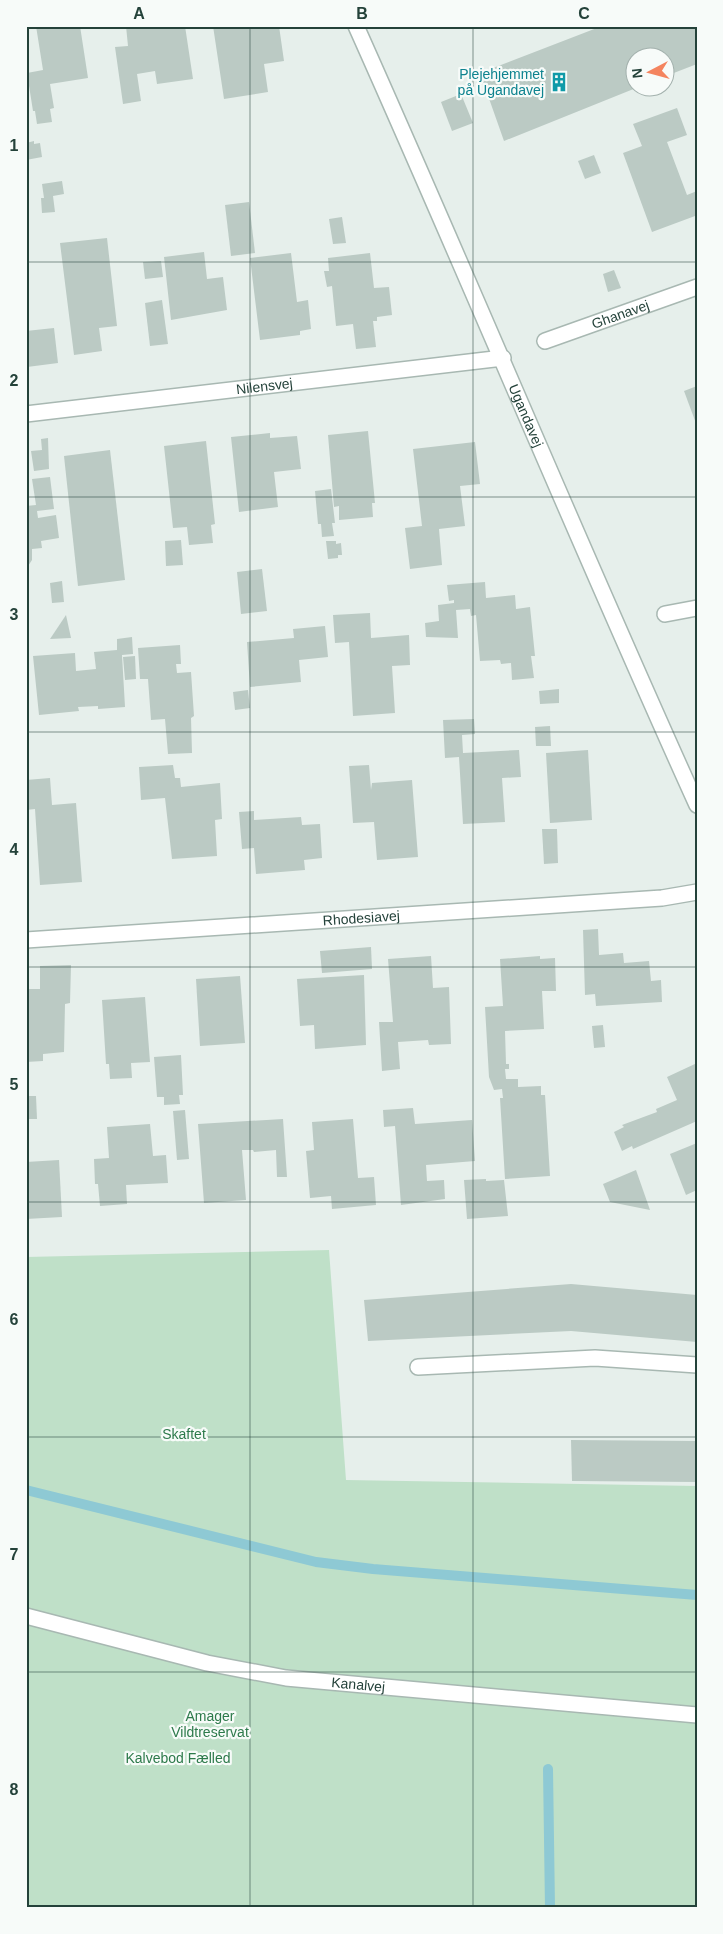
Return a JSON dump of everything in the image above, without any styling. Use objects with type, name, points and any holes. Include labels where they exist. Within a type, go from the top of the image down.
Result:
[{"type":"street","name":"Ugandavej","points":[[356,26],[503,358],[617,630],[697,805]]},
{"type":"street","name":"Ghanavej","points":[[545,341],[697,287]]},
{"type":"street","name":"Nilensvej","points":[[26,414],[503,358]]},
{"type":"street","points":[[665,614],[697,608]]},
{"type":"street","name":"Rhodesiavej","points":[[26,940],[662,898],[697,892]]},
{"type":"street","points":[[418,1366],[595,1358],[697,1365]]},
{"type":"street","name":"Kanalvej","points":[[26,1616],[208,1663],[286,1678],[697,1715]]},
{"type":"green space","name":"Amager Vildtreservat","points":[[329,1250],[346,1480],[697,1486],[697,1908],[26,1908],[26,1257]]},
{"type":"building","points":[[36,26],[80,26],[88,78],[50,84],[54,108],[50,109],[52,122],[37,124],[27,73],[43,70]]},
{"type":"building","points":[[126,26],[185,26],[193,79],[157,84],[155,71],[137,74],[141,101],[123,104],[115,47],[128,46]]},
{"type":"building","points":[[213,26],[279,26],[284,61],[264,64],[268,92],[224,99]]},
{"type":"building","name":"Plejehjemmet på Ugandavej","points":[[602,26],[697,26],[697,64],[676,72],[676,48],[626,48],[626,92],[504,141],[480,73]]},
{"type":"building","points":[[461,94],[473,123],[452,131],[441,102]]},
{"type":"building","points":[[677,108],[687,135],[667,142],[687,195],[697,191],[697,220],[695,216],[652,232],[623,153],[642,146],[633,124]]},
{"type":"building","points":[[34,141],[34,144],[40,143],[42,157],[26,160],[26,143]]},
{"type":"building","points":[[594,155],[601,173],[585,179],[578,161]]},
{"type":"building","points":[[62,181],[64,194],[53,196],[55,212],[42,213],[41,198],[44,198],[42,184]]},
{"type":"building","points":[[249,202],[255,253],[231,256],[225,205]]},
{"type":"building","points":[[342,217],[346,243],[333,244],[329,219]]},
{"type":"building","points":[[107,238],[117,326],[99,328],[102,351],[74,355],[60,243]]},
{"type":"building","points":[[204,252],[207,279],[223,277],[227,310],[171,320],[164,257]]},
{"type":"building","points":[[291,253],[297,302],[308,300],[311,329],[300,331],[300,335],[260,340],[250,258]]},
{"type":"building","points":[[370,253],[374,288],[389,287],[392,315],[377,317],[377,321],[373,321],[376,347],[356,349],[353,324],[336,326],[332,286],[327,287],[324,271],[329,271],[328,258]]},
{"type":"building","points":[[161,261],[163,277],[145,279],[143,262]]},
{"type":"building","points":[[614,270],[621,288],[608,292],[603,274]]},
{"type":"building","points":[[162,300],[168,344],[150,346],[145,303]]},
{"type":"building","points":[[54,328],[58,363],[27,367],[26,331]]},
{"type":"building","points":[[697,386],[697,426],[684,391]]},
{"type":"building","points":[[368,431],[375,503],[372,503],[373,517],[339,520],[339,506],[334,507],[328,435]]},
{"type":"building","points":[[270,433],[270,438],[297,436],[301,469],[274,472],[278,507],[239,512],[231,437]]},
{"type":"building","points":[[48,438],[49,469],[34,471],[31,451],[42,450],[41,439]]},
{"type":"building","points":[[206,441],[215,524],[211,525],[213,543],[189,545],[187,527],[173,528],[164,446]]},
{"type":"building","points":[[475,442],[480,484],[460,486],[465,526],[439,529],[442,565],[410,569],[405,528],[422,526],[413,449]]},
{"type":"building","points":[[110,450],[125,580],[78,586],[64,456]]},
{"type":"building","points":[[50,477],[54,509],[37,511],[38,518],[56,515],[59,538],[41,541],[42,548],[32,549],[32,560],[26,569],[26,506],[36,505],[32,479]]},
{"type":"building","points":[[331,489],[335,523],[332,523],[334,536],[322,537],[321,524],[318,524],[315,491]]},
{"type":"building","points":[[181,540],[183,565],[166,566],[165,541]]},
{"type":"building","points":[[326,541],[336,541],[336,544],[341,543],[342,555],[338,555],[338,558],[328,559]]},
{"type":"building","points":[[262,569],[267,611],[241,614],[237,572]]},
{"type":"building","points":[[62,581],[64,602],[52,603],[50,583]]},
{"type":"building","points":[[485,582],[486,598],[515,595],[516,609],[530,607],[535,656],[531,656],[534,678],[512,680],[511,663],[501,664],[500,660],[480,661],[476,615],[471,616],[470,609],[456,610],[458,638],[426,637],[425,623],[439,621],[438,605],[454,603],[454,600],[449,601],[447,585]]},
{"type":"building","points":[[370,613],[371,638],[409,635],[410,665],[392,666],[395,713],[353,716],[349,642],[335,643],[333,615]]},
{"type":"building","points":[[66,615],[71,638],[50,639]]},
{"type":"building","points":[[325,626],[328,657],[299,660],[301,682],[250,687],[247,642],[294,638],[293,629]]},
{"type":"building","points":[[132,637],[133,654],[122,655],[125,707],[98,709],[98,706],[78,707],[79,711],[39,715],[33,656],[75,653],[76,671],[96,669],[94,652],[117,650],[117,639]]},
{"type":"building","points":[[180,645],[181,664],[176,664],[177,673],[191,672],[194,716],[191,718],[192,753],[168,754],[165,719],[151,720],[148,679],[140,679],[138,648]]},
{"type":"building","points":[[135,656],[136,679],[125,680],[123,657]]},
{"type":"building","points":[[559,689],[559,703],[540,704],[539,691]]},
{"type":"building","points":[[248,690],[250,708],[235,710],[233,692]]},
{"type":"building","points":[[474,719],[475,734],[462,735],[463,753],[519,750],[521,777],[502,778],[505,822],[463,824],[459,757],[445,758],[443,720]]},
{"type":"building","points":[[550,726],[551,746],[536,746],[535,727]]},
{"type":"building","points":[[588,750],[592,820],[550,823],[546,753]]},
{"type":"building","points":[[173,765],[175,778],[180,778],[181,787],[220,783],[222,819],[215,820],[217,856],[172,859],[165,798],[141,800],[139,767]]},
{"type":"building","points":[[369,765],[371,790],[372,783],[412,780],[418,857],[377,860],[374,822],[353,823],[349,766]]},
{"type":"building","points":[[50,778],[52,805],[76,803],[82,882],[40,885],[35,809],[26,810],[26,780]]},
{"type":"building","points":[[254,811],[254,820],[301,817],[302,825],[320,824],[322,858],[304,860],[305,870],[256,874],[254,848],[242,849],[239,812]]},
{"type":"building","points":[[542,829],[557,829],[558,863],[544,864]]},
{"type":"building","points":[[598,929],[599,955],[623,953],[624,963],[649,961],[651,981],[661,980],[662,1002],[596,1006],[595,994],[585,995],[583,930]]},
{"type":"building","points":[[371,947],[372,969],[322,973],[320,951]]},
{"type":"building","points":[[431,956],[433,988],[449,987],[451,1044],[429,1045],[428,1040],[398,1042],[400,1069],[382,1071],[379,1022],[393,1022],[388,959]]},
{"type":"building","points":[[540,956],[540,959],[555,958],[556,991],[542,991],[544,1029],[505,1031],[506,1064],[509,1064],[509,1069],[505,1069],[506,1079],[518,1079],[518,1087],[541,1086],[541,1095],[545,1095],[550,1176],[505,1179],[500,1098],[503,1098],[502,1089],[494,1090],[489,1077],[485,1007],[503,1006],[500,959]]},
{"type":"building","points":[[71,965],[70,1003],[65,1004],[64,1052],[43,1054],[43,1061],[26,1062],[26,989],[40,989],[40,966]]},
{"type":"building","points":[[364,975],[366,1045],[315,1049],[314,1025],[300,1026],[297,979]]},
{"type":"building","points":[[240,976],[245,1043],[200,1046],[196,979]]},
{"type":"building","points":[[145,997],[150,1062],[131,1063],[132,1078],[110,1079],[109,1064],[106,1064],[102,1000]]},
{"type":"building","points":[[603,1025],[605,1047],[594,1048],[592,1026]]},
{"type":"building","points":[[181,1055],[183,1095],[179,1095],[180,1104],[164,1105],[164,1097],[157,1097],[154,1057]]},
{"type":"building","points":[[697,1063],[697,1121],[633,1149],[632,1146],[622,1151],[614,1132],[624,1127],[622,1125],[657,1112],[656,1109],[677,1100],[667,1077]]},
{"type":"building","points":[[26,1096],[36,1096],[37,1119],[26,1119]]},
{"type":"building","points":[[413,1108],[415,1124],[472,1120],[475,1161],[426,1165],[427,1181],[444,1180],[445,1199],[401,1205],[395,1126],[384,1127],[383,1110]]},
{"type":"building","points":[[185,1110],[189,1159],[177,1160],[173,1111]]},
{"type":"building","points":[[283,1119],[287,1177],[277,1177],[276,1150],[254,1152],[253,1150],[242,1150],[246,1200],[204,1203],[198,1124]]},
{"type":"building","points":[[353,1119],[358,1178],[374,1177],[376,1205],[332,1209],[331,1196],[310,1198],[306,1151],[314,1150],[312,1122]]},
{"type":"building","points":[[150,1124],[153,1156],[166,1155],[168,1183],[126,1185],[127,1204],[100,1206],[98,1184],[95,1184],[94,1159],[109,1158],[107,1127]]},
{"type":"building","points":[[697,1143],[697,1190],[686,1195],[670,1154]]},
{"type":"building","points":[[59,1160],[62,1217],[26,1219],[26,1162]]},
{"type":"building","points":[[636,1170],[650,1210],[610,1202],[603,1184]]},
{"type":"building","points":[[486,1179],[486,1181],[504,1180],[508,1216],[467,1219],[464,1180]]},
{"type":"building","points":[[571,1284],[697,1295],[697,1342],[571,1331],[368,1341],[364,1300]]},
{"type":"building","points":[[571,1440],[697,1441],[697,1482],[572,1481]]},
{"type":"waterway","points":[[26,1490],[316,1562],[373,1569],[697,1595]]},
{"type":"waterway","points":[[548,1769],[550,1908]]},
{"type":"place","name":"Plejehjemmet på Ugandavej","points":[[559,82]]},
{"type":"park label","name":"Skaftet","points":[[184,1434]]},
{"type":"park label","name":"Kalvebod Fælled","points":[[178,1758]]}]
